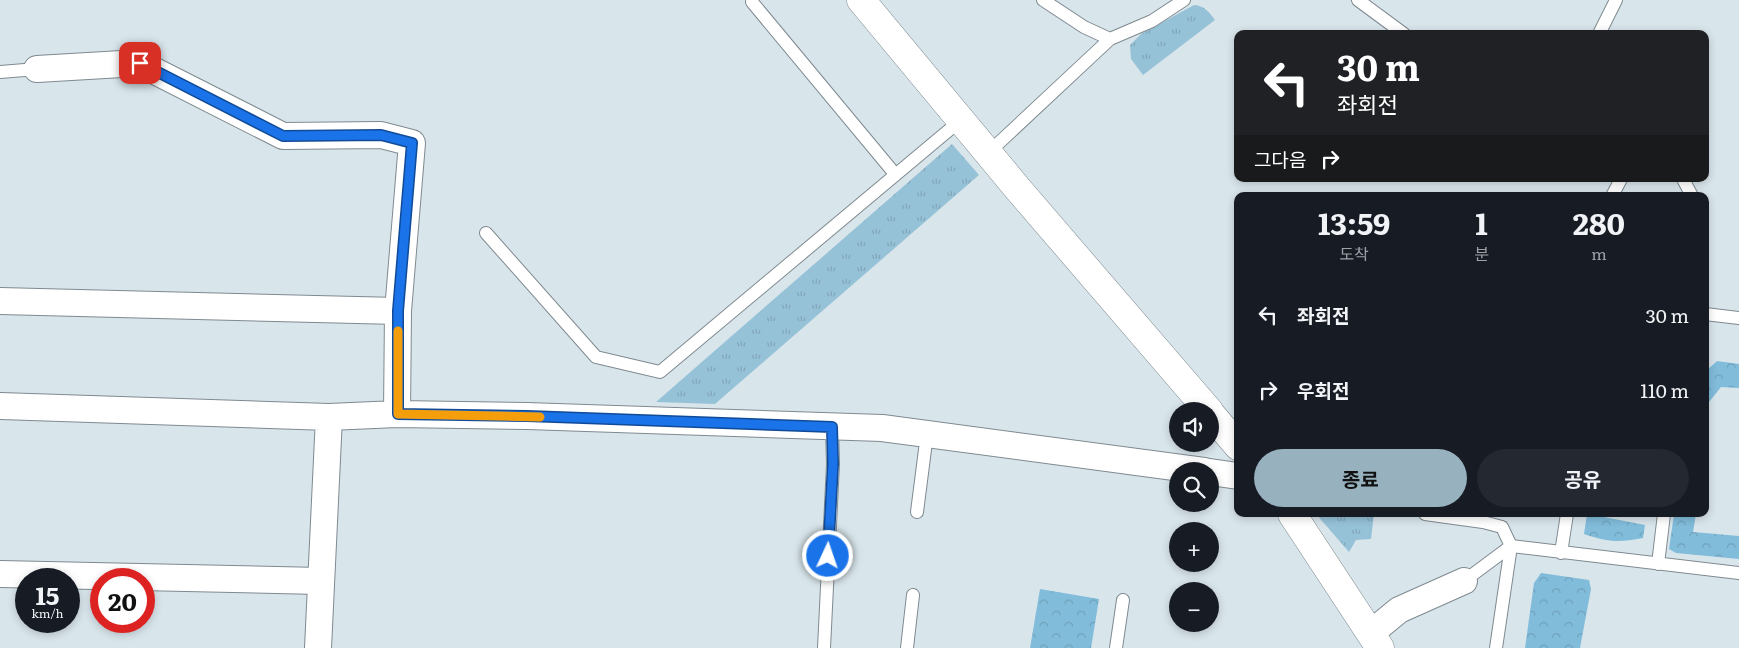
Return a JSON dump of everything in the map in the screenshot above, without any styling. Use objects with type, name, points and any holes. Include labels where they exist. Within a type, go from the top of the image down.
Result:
[{"type":"street","points":[[861,0],[988,153],[1200,402]]},
{"type":"street","points":[[37,69],[140,63],[283,136],[381,135],[412,143],[398,311],[398,414]]},
{"type":"street","points":[[0,301],[398,311]]},
{"type":"street","points":[[0,406],[329,417],[398,414],[527,416],[882,428],[1169,466]]},
{"type":"street","points":[[318,648],[329,417]]},
{"type":"street","points":[[1219,424],[1234,441]]},
{"type":"street","points":[[1219,473],[1234,475]]},
{"type":"street","points":[[1294,517],[1375,640],[1399,610],[1464,581]]},
{"type":"street","points":[[0,574],[321,581]]},
{"type":"lane","points":[[1043,0],[1077,23],[1110,39]]},
{"type":"lane","points":[[988,153],[1110,39],[1152,21],[1184,0]]},
{"type":"lane","points":[[1358,0],[1399,30]]},
{"type":"lane","points":[[1601,30],[1616,0]]},
{"type":"lane","points":[[752,2],[895,174]]},
{"type":"lane","points":[[0,72],[37,69]]},
{"type":"lane","points":[[486,233],[596,357],[660,372],[961,120]]},
{"type":"lane","points":[[1709,314],[1739,318]]},
{"type":"lane","points":[[824,648],[833,464],[832,427]]},
{"type":"lane","points":[[917,512],[927,434]]},
{"type":"lane","points":[[1447,517],[1483,522],[1502,527],[1511,546],[1496,648]]},
{"type":"lane","points":[[1561,553],[1567,517]]},
{"type":"lane","points":[[1658,564],[1664,517]]},
{"type":"lane","points":[[1464,581],[1511,546],[1739,573]]},
{"type":"lane","points":[[907,648],[913,595]]},
{"type":"lane","points":[[1116,648],[1123,600]]},
{"type":"green space","points":[[1194,5],[1204,8],[1215,20],[1143,75],[1131,59],[1130,45],[1141,34]]},
{"type":"green space","points":[[952,144],[979,175],[715,404],[656,402]]},
{"type":"green space","points":[[1717,361],[1739,364],[1739,388],[1721,387],[1709,402],[1709,368]]},
{"type":"green space","points":[[1319,517],[1374,517],[1371,539],[1356,540],[1349,552]]},
{"type":"green space","points":[[1587,517],[1604,517],[1645,525],[1643,538],[1626,541],[1599,539],[1584,534]]},
{"type":"green space","points":[[1674,517],[1696,517],[1693,532],[1739,536],[1739,559],[1676,553],[1669,549]]},
{"type":"green space","points":[[1541,573],[1589,580],[1591,589],[1580,648],[1525,648],[1534,583]]},
{"type":"green space","points":[[1040,589],[1099,599],[1091,648],[1030,648]]},
{"type":"slow traffic","points":[[398,331],[398,414],[540,417]]},
{"type":"route","points":[[140,63],[283,136],[381,135],[412,143],[398,311],[398,414],[527,416],[832,427],[833,464],[828,556]]}]
